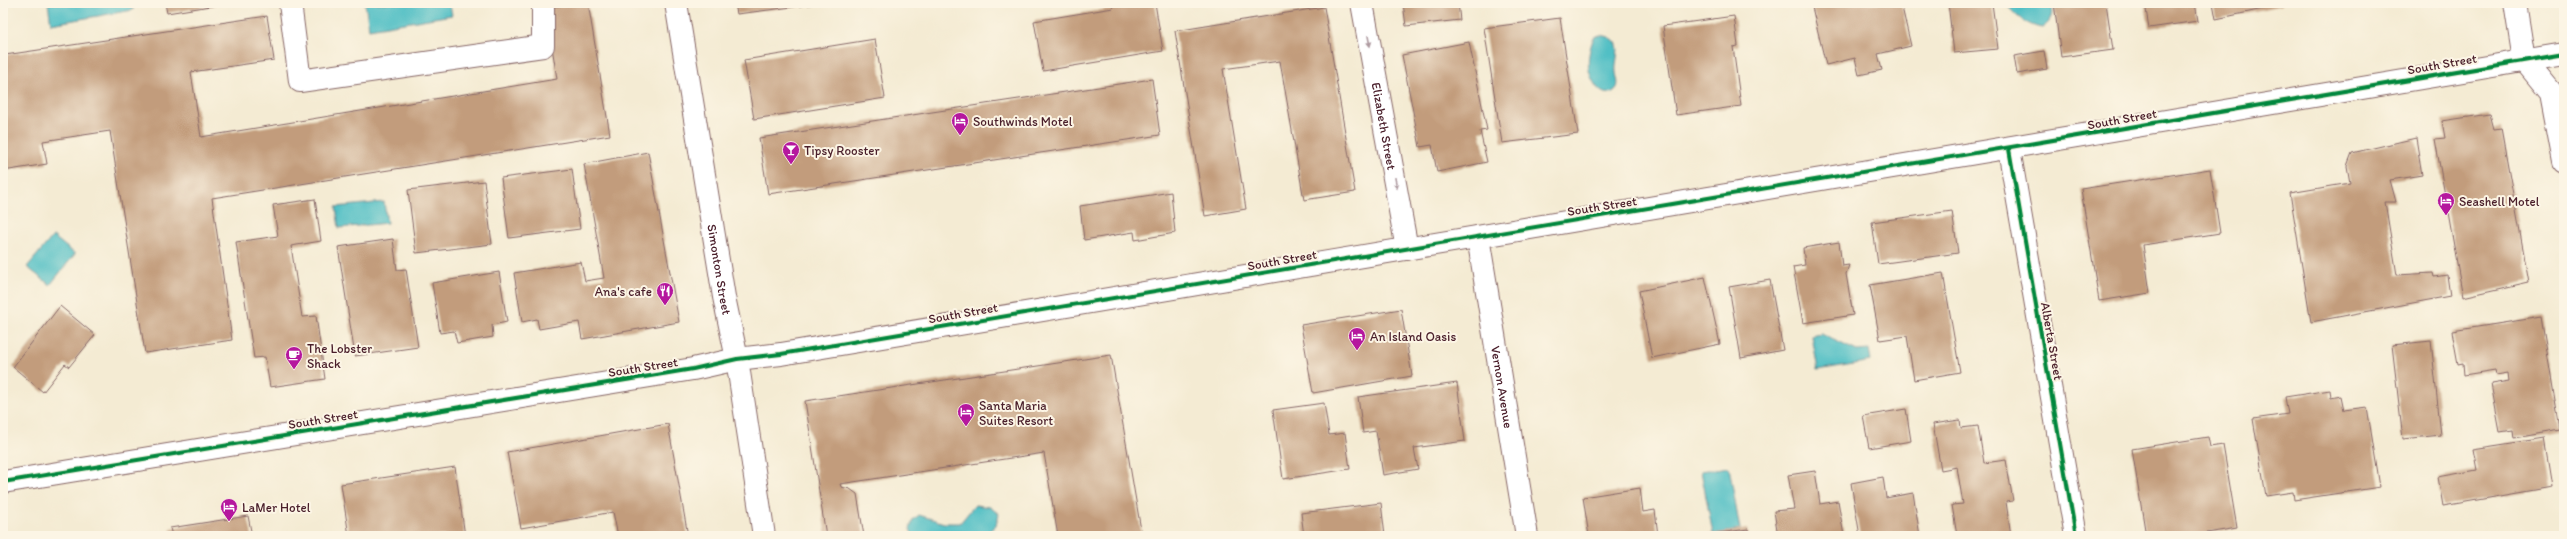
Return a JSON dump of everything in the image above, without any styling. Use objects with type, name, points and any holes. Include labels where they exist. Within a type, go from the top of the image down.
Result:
[{"type":"street","points":[[290,3],[300,82],[543,46],[543,3]]},
{"type":"street","name":"Simonton Street","points":[[676,3],[724,297],[737,360],[764,536]]},
{"type":"street","name":"Elizabeth Street","points":[[1362,3],[1407,249]]},
{"type":"street","points":[[2515,3],[2524,60],[2551,93],[2564,162]]},
{"type":"street","name":"South Street","points":[[3,482],[693,370],[737,360],[781,354],[2009,149],[2564,54]]},
{"type":"street","name":"Alberta Street","points":[[2009,149],[2076,536]]},
{"type":"street","name":"Vernon Avenue","points":[[1478,237],[1527,536]]},
{"type":"water","points":[[48,3],[132,3],[133,10],[51,24]]},
{"type":"water","points":[[365,3],[452,3],[450,5],[452,15],[369,29]]},
{"type":"water","points":[[2006,3],[2049,3],[2053,10],[2053,14],[2048,23],[2042,28],[2037,27],[2021,19]]},
{"type":"water","points":[[1600,35],[1614,40],[1618,49],[1616,73],[1618,84],[1617,88],[1610,93],[1602,92],[1598,88],[1592,79],[1588,66],[1591,45],[1594,37]]},
{"type":"water","points":[[384,202],[387,223],[339,228],[336,207]]},
{"type":"water","points":[[53,236],[75,254],[50,285],[27,267]]},
{"type":"water","points":[[1821,334],[1857,351],[1869,350],[1871,361],[1818,370],[1812,336]]},
{"type":"water","points":[[1729,467],[1740,530],[1713,534],[1701,471]]},
{"type":"water","points":[[975,505],[990,507],[999,514],[996,525],[984,536],[913,536],[910,529],[913,520],[919,515],[944,523],[960,523]]},
{"type":"building","points":[[165,3],[222,3],[223,4],[167,13]]},
{"type":"building","points":[[577,3],[588,3],[610,135],[212,198],[232,340],[145,353],[110,131],[43,141],[47,164],[3,171],[3,44],[5,55],[267,16],[274,60],[191,72],[201,137],[557,79],[546,8]]},
{"type":"building","points":[[735,3],[816,3],[816,4],[737,14]]},
{"type":"building","points":[[1112,3],[1155,3],[1163,51],[1043,71],[1034,21],[1113,8]]},
{"type":"building","points":[[1403,3],[1458,3],[1460,20],[1406,26]]},
{"type":"building","points":[[1811,3],[1901,3],[1911,46],[1878,54],[1882,70],[1859,75],[1855,58],[1826,65]]},
{"type":"building","points":[[1948,3],[1992,3],[1998,49],[1954,53]]},
{"type":"building","points":[[2054,3],[2106,3],[2113,50],[2061,57]]},
{"type":"building","points":[[2145,3],[2195,3],[2198,21],[2149,28]]},
{"type":"building","points":[[2213,3],[2282,3],[2282,5],[2216,19]]},
{"type":"building","points":[[1324,7],[1355,192],[1304,200],[1280,61],[1223,69],[1246,209],[1205,216],[1175,31]]},
{"type":"building","points":[[1734,16],[1738,46],[1733,47],[1741,106],[1676,115],[1663,26]]},
{"type":"building","points":[[1560,18],[1578,134],[1502,143],[1484,28]]},
{"type":"building","points":[[875,39],[885,98],[754,119],[744,60]]},
{"type":"building","points":[[1469,42],[1487,130],[1480,131],[1487,162],[1437,172],[1432,145],[1420,147],[1402,55]]},
{"type":"building","points":[[2044,51],[2047,69],[2017,74],[2014,56]]},
{"type":"building","name":"Southwinds Motel","points":[[1152,79],[1160,135],[768,194],[759,138]]},
{"type":"building","points":[[2489,114],[2493,129],[2501,128],[2529,282],[2463,297],[2435,139],[2445,138],[2442,121]]},
{"type":"building","points":[[2416,138],[2422,175],[2390,180],[2396,202],[2385,202],[2397,275],[2433,273],[2434,277],[2447,275],[2450,296],[2311,322],[2290,193],[2350,183],[2347,166],[2352,153]]},
{"type":"building","points":[[648,152],[679,322],[582,339],[579,322],[539,329],[537,319],[522,322],[514,273],[581,262],[585,281],[604,278],[584,164]]},
{"type":"building","points":[[572,169],[580,229],[509,238],[501,178]]},
{"type":"building","points":[[2210,169],[2220,233],[2143,245],[2150,293],[2099,301],[2081,189]]},
{"type":"building","points":[[484,181],[492,244],[416,253],[408,190]]},
{"type":"building","points":[[1171,192],[1175,233],[1135,240],[1134,232],[1084,240],[1080,206]]},
{"type":"building","points":[[315,199],[321,241],[291,246],[302,317],[316,316],[325,379],[270,387],[265,357],[254,358],[236,242],[278,236],[273,205]]},
{"type":"building","points":[[1952,211],[1958,253],[1878,264],[1872,222]]},
{"type":"building","points":[[393,239],[397,270],[406,269],[418,347],[355,356],[338,247]]},
{"type":"building","points":[[1839,242],[1842,266],[1849,265],[1846,274],[1853,315],[1803,323],[1793,267],[1805,265],[1803,248]]},
{"type":"building","points":[[499,272],[507,322],[492,325],[493,337],[457,343],[454,331],[440,333],[432,283]]},
{"type":"building","points":[[1943,273],[1960,372],[1914,380],[1907,336],[1880,340],[1870,285]]},
{"type":"building","points":[[1705,277],[1720,344],[1652,358],[1639,291]]},
{"type":"building","points":[[1770,280],[1783,350],[1741,358],[1729,287]]},
{"type":"building","points":[[60,306],[95,335],[69,367],[65,364],[43,392],[13,367]]},
{"type":"building","name":"An Island Oasis","points":[[1401,309],[1412,376],[1313,393],[1301,325]]},
{"type":"building","points":[[2541,317],[2560,430],[2514,438],[2513,430],[2500,432],[2491,384],[2509,381],[2508,373],[2496,375],[2495,370],[2464,375],[2463,363],[2458,364],[2452,331]]},
{"type":"building","points":[[2431,341],[2441,435],[2403,439],[2392,345]]},
{"type":"building","name":"Santa Maria Suites Resort","points":[[1111,355],[1142,536],[1058,536],[1044,453],[840,484],[841,487],[850,489],[857,494],[864,536],[826,536],[805,401]]},
{"type":"building","points":[[1457,383],[1465,441],[1414,448],[1418,469],[1383,475],[1376,431],[1363,433],[1358,397]]},
{"type":"building","points":[[2330,390],[2331,398],[2341,396],[2344,410],[2367,407],[2380,487],[2294,500],[2293,492],[2266,496],[2253,419],[2288,414],[2285,397]]},
{"type":"building","points":[[1324,403],[1329,435],[1345,433],[1350,469],[1283,479],[1273,410]]},
{"type":"building","points":[[1906,409],[1911,441],[1869,448],[1863,416]]},
{"type":"building","points":[[1960,420],[1961,428],[1978,426],[1984,463],[2006,460],[2013,501],[2006,502],[2011,536],[1957,536],[1952,505],[1963,504],[1957,467],[1941,470],[1933,424]]},
{"type":"building","points":[[668,424],[688,536],[618,536],[613,512],[521,528],[507,452]]},
{"type":"building","points":[[2208,437],[2210,447],[2223,445],[2237,528],[2189,536],[2146,536],[2132,449]]},
{"type":"building","points":[[2544,438],[2552,487],[2443,506],[2438,477],[2477,470],[2473,449]]},
{"type":"building","points":[[455,467],[465,536],[349,536],[341,484]]},
{"type":"building","points":[[1815,471],[1820,504],[1838,501],[1844,536],[1778,536],[1774,511],[1794,509],[1788,475]]},
{"type":"building","points":[[1883,477],[1886,498],[1913,493],[1920,536],[1860,536],[1851,483]]},
{"type":"building","points":[[1640,488],[1643,512],[1655,510],[1658,536],[1589,536],[1583,497]]},
{"type":"building","points":[[1381,503],[1385,536],[1304,536],[1301,513]]},
{"type":"building","name":"LaMer Hotel","points":[[248,516],[252,536],[172,536],[170,528]]},
{"type":"building","points":[[1748,529],[1749,536],[1705,536],[1705,535]]},
{"type":"building","points":[[124,534],[124,536],[113,536],[113,535]]},
{"type":"cycle path","points":[[3,482],[693,369],[737,359],[781,354],[2564,54]]},
{"type":"cycle path","points":[[2009,149],[2076,536]]},
{"type":"place","name":"Southwinds Motel","points":[[960,136]]},
{"type":"place","name":"Tipsy Rooster","points":[[791,165]]},
{"type":"place","name":"Seashell Motel","points":[[2446,216]]},
{"type":"place","name":"Ana's cafe","points":[[665,306]]},
{"type":"place","name":"An Island Oasis","points":[[1357,351]]},
{"type":"place","name":"The Lobster Shack","points":[[294,370]]},
{"type":"place","name":"Santa Maria Suites Resort","points":[[966,427]]},
{"type":"place","name":"LaMer Hotel","points":[[229,522]]}]
